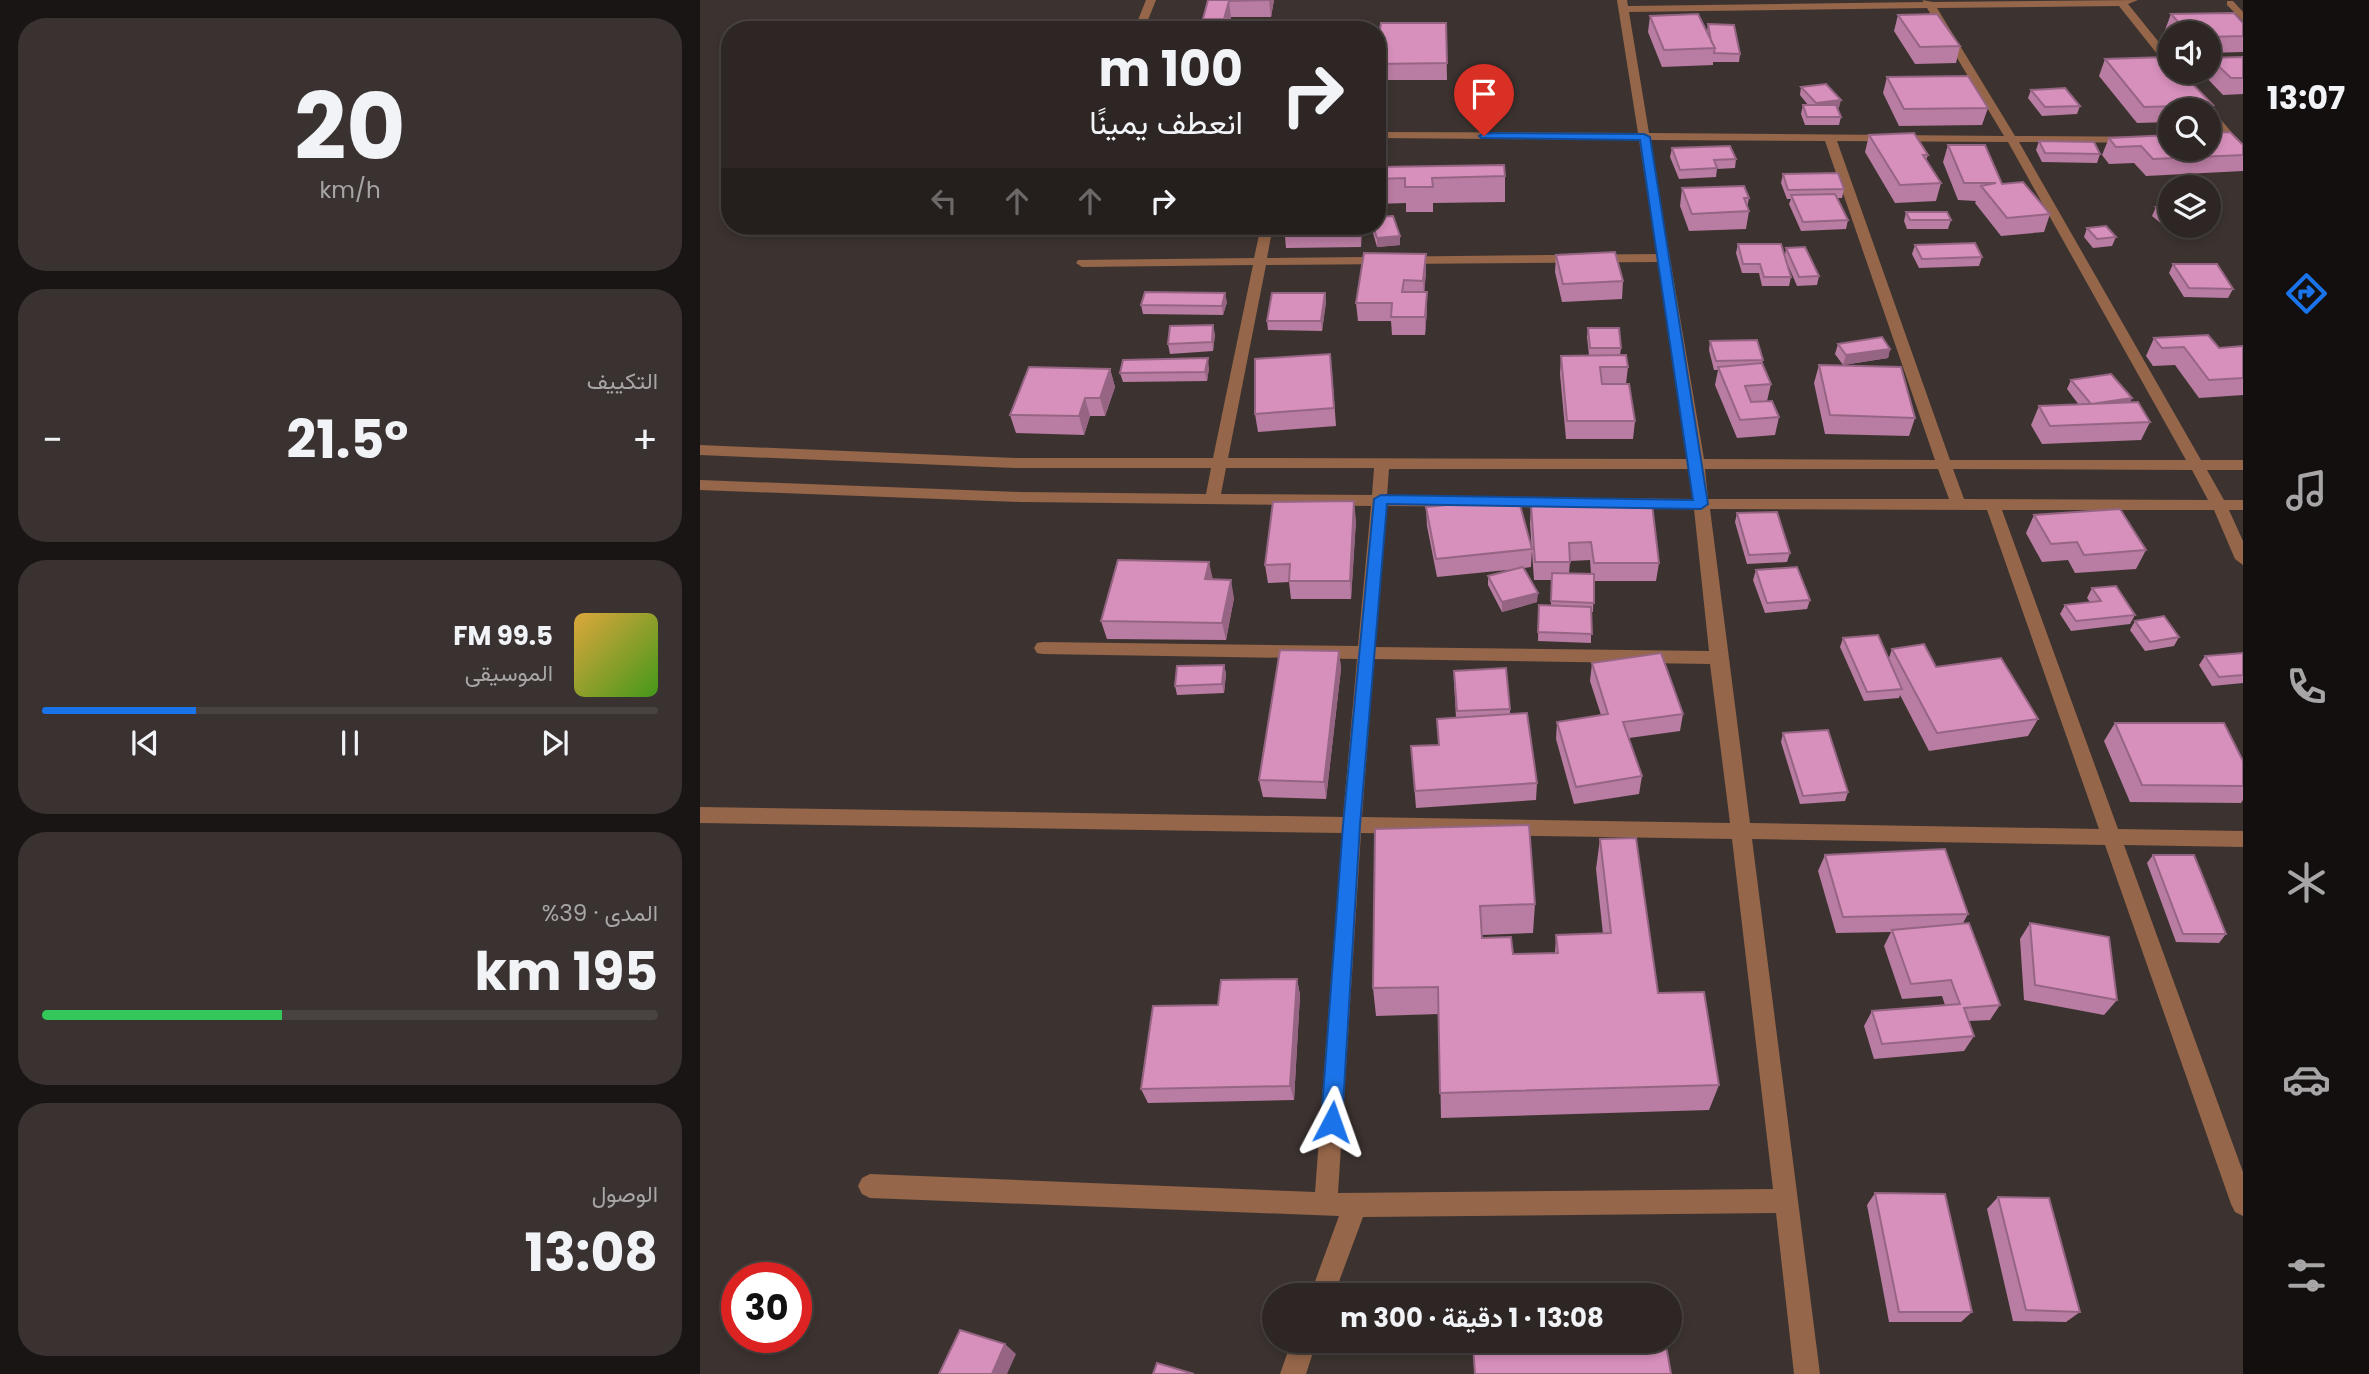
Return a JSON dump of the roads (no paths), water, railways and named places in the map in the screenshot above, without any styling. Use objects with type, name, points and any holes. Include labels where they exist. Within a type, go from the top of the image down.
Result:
[{"type":"street","points":[[1143,21],[1151,0]]},
{"type":"street","points":[[1807,1374],[1718,658],[1697,465],[1623,4],[2122,3],[2133,0]]},
{"type":"street","points":[[1928,2],[2011,138],[2196,464],[2219,505],[2243,559]]},
{"type":"street","points":[[2122,3],[2158,48]]},
{"type":"street","points":[[2230,4],[2243,18]]},
{"type":"street","points":[[1386,135],[2158,140]]},
{"type":"street","points":[[1830,138],[1958,505]]},
{"type":"street","points":[[2232,140],[2243,153]]},
{"type":"street","points":[[1213,498],[1265,235]]},
{"type":"street","points":[[1082,262],[1664,258]]},
{"type":"street","points":[[700,450],[1015,463],[2243,465]]},
{"type":"street","points":[[1326,1203],[1365,653],[1382,465]]},
{"type":"street","points":[[700,485],[1021,496],[1701,504],[2243,505]]},
{"type":"street","points":[[1993,505],[2243,1204]]},
{"type":"street","points":[[1043,648],[1718,658]]},
{"type":"street","points":[[700,815],[2243,839]]},
{"type":"street","points":[[870,1186],[1355,1205],[1787,1201]]},
{"type":"street","points":[[1326,1283],[1355,1205]]},
{"type":"street","points":[[1293,1374],[1300,1353]]}]
